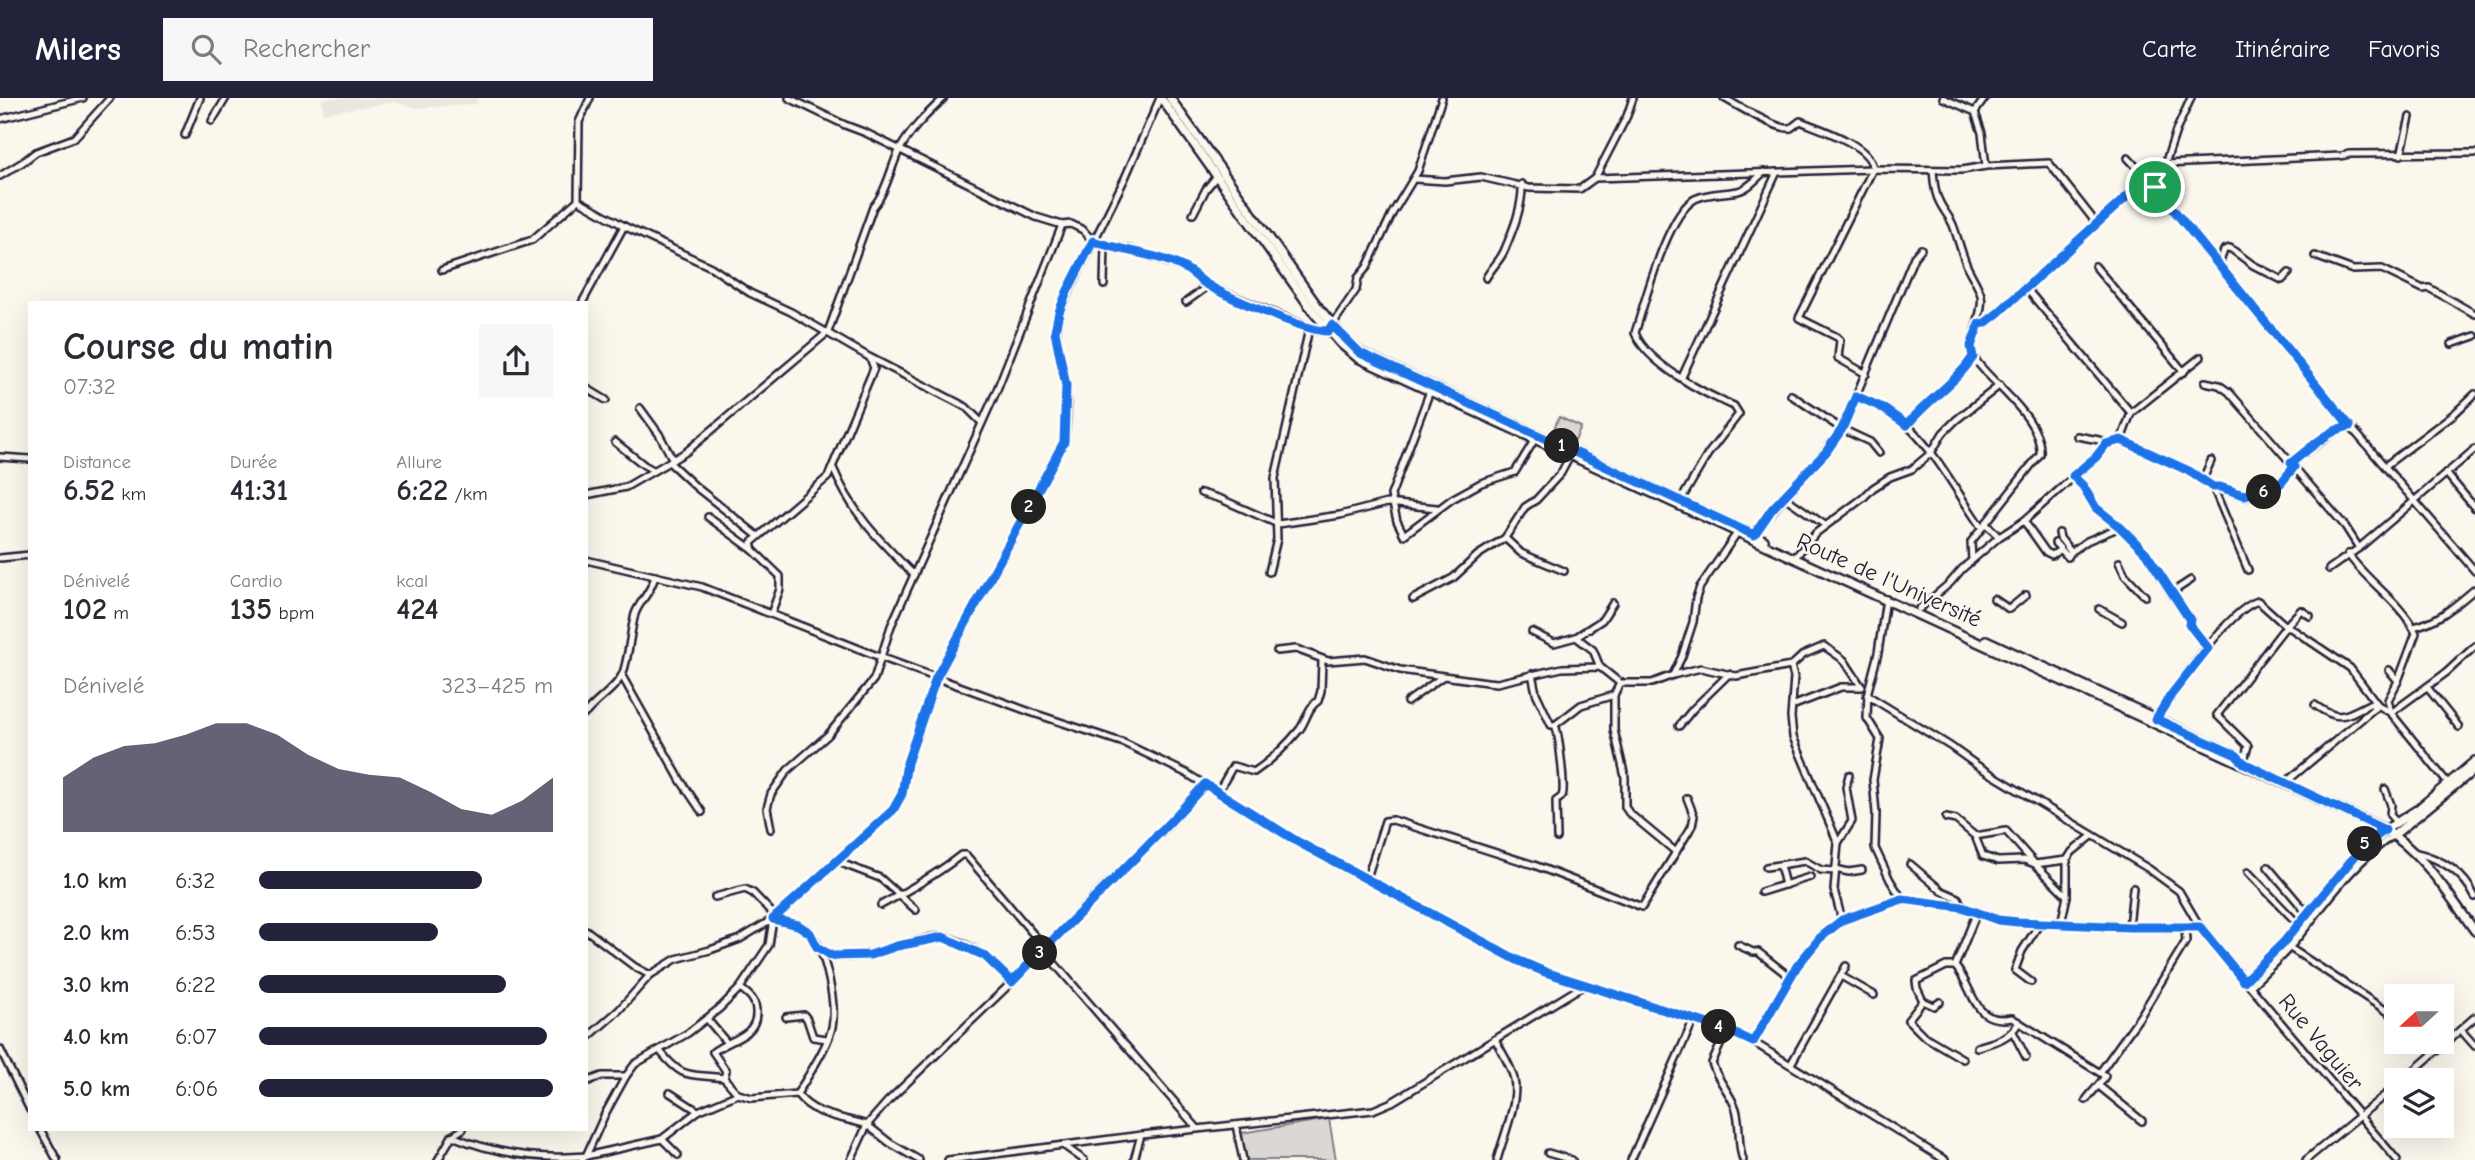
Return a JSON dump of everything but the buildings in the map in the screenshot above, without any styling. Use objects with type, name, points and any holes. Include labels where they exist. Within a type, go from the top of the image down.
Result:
[{"type":"main road","name":"Route de l'Université","points":[[1160,98],[1216,177],[1299,284]]},
{"type":"main road","name":"Route de l'Université","points":[[1170,98],[1330,328],[1357,358],[1886,599],[2234,762],[2244,763]]},
{"type":"main road","name":"Route de l'Université","points":[[1330,328],[1360,353],[2236,755],[2244,763],[2385,830],[2394,835],[2430,870],[2475,931]]},
{"type":"main road","points":[[2394,835],[2475,761]]},
{"type":"main road","points":[[2385,830],[2475,769]]},
{"type":"street","points":[[0,119],[83,98]]},
{"type":"street","points":[[0,176],[36,152],[74,138],[110,98]]},
{"type":"street","points":[[185,135],[200,98]]},
{"type":"street","points":[[212,121],[226,98]]},
{"type":"street","points":[[442,270],[532,240],[578,200],[579,122],[590,98]]},
{"type":"street","points":[[789,98],[1015,207],[1062,225],[1071,224],[1083,230],[1093,241],[1129,249],[1176,265],[1188,270],[1208,286],[1309,329],[1330,328],[1356,290],[1358,278],[1367,267],[1392,214],[1414,179],[1442,98]]},
{"type":"street","points":[[588,494],[621,489],[671,461],[702,439],[828,332],[873,208],[881,198],[900,150],[923,117],[944,98]]},
{"type":"street","points":[[588,1037],[619,1010],[650,975],[676,959],[740,939],[774,918],[893,810],[902,794],[907,763],[936,678],[1064,442],[1066,386],[1055,331],[1059,312],[1125,178],[1160,98]]},
{"type":"street","points":[[1414,179],[1445,181],[1481,177],[1522,184],[1529,188],[1580,189],[1595,178],[1633,98]]},
{"type":"street","points":[[1724,98],[1773,124],[1791,128],[1800,121],[1832,133],[1869,157],[1873,169],[1799,318],[1837,337],[1840,340],[1838,358],[1866,373]]},
{"type":"street","points":[[1975,112],[1985,98]]},
{"type":"street","points":[[1979,324],[1985,323],[2143,182],[2155,180],[2165,164],[2191,98]]},
{"type":"street","points":[[1947,99],[1975,112],[1982,133],[1986,166]]},
{"type":"street","points":[[2401,155],[2410,117]]},
{"type":"street","points":[[2165,164],[2349,154],[2475,153]]},
{"type":"street","points":[[2128,158],[2413,501],[2475,571]]},
{"type":"street","points":[[1595,178],[1873,169],[1962,170],[2049,163],[2093,219],[2099,222]]},
{"type":"street","points":[[1933,170],[1936,195],[1951,221],[1980,295],[1982,309],[1971,346],[1973,357],[2000,385],[2037,436],[2040,454],[1971,542],[1972,560]]},
{"type":"street","points":[[1681,500],[1708,454],[1739,414],[1734,406],[1693,386],[1664,367],[1643,350],[1635,332],[1661,253],[1688,204],[1707,195],[1739,191],[1764,172]]},
{"type":"street","points":[[1682,377],[1777,172]]},
{"type":"street","points":[[1193,214],[1206,188],[1216,177]]},
{"type":"street","points":[[1486,278],[1505,249],[1522,196],[1522,184]]},
{"type":"street","points":[[578,200],[624,226],[711,267],[750,293],[966,407],[981,422]]},
{"type":"street","points":[[771,829],[767,808],[771,794],[788,771],[828,735],[874,679],[880,657],[914,575],[996,392],[1062,225]]},
{"type":"street","points":[[583,301],[624,226]]},
{"type":"street","points":[[1104,285],[1105,245]]},
{"type":"street","points":[[2219,265],[2224,250],[2230,248],[2253,265],[2282,280],[2289,273]]},
{"type":"street","points":[[1754,535],[1783,496],[1826,452],[1842,429],[1914,257],[1921,249]]},
{"type":"street","points":[[2315,256],[2360,272],[2372,269],[2389,272],[2423,289],[2428,288],[2475,314]]},
{"type":"street","points":[[2095,266],[2184,372]]},
{"type":"street","points":[[1186,302],[1208,286]]},
{"type":"street","points":[[2025,287],[2131,413]]},
{"type":"street","points":[[1269,572],[1278,524],[1275,478],[1309,329]]},
{"type":"street","points":[[2452,344],[2475,336]]},
{"type":"street","points":[[752,550],[751,543],[758,536],[828,477],[874,368],[869,357]]},
{"type":"street","points":[[1907,425],[1955,381],[1973,357]]},
{"type":"street","points":[[2121,440],[2131,413],[2201,357]]},
{"type":"street","points":[[2205,382],[2220,385],[2229,392],[2267,432],[2345,526],[2359,548]]},
{"type":"street","points":[[1797,555],[1805,543],[1825,525],[1873,488],[1890,477],[1912,469],[1931,453],[1949,426],[2000,385]]},
{"type":"street","points":[[588,389],[606,400]]},
{"type":"street","points":[[1430,391],[1391,495],[1405,534],[1437,508],[1475,486],[1515,472],[1535,439]]},
{"type":"street","points":[[2385,466],[2455,413],[2475,394]]},
{"type":"street","points":[[1791,395],[1842,429],[1870,442],[1879,453]]},
{"type":"street","points":[[1856,396],[1881,407],[1907,425],[1931,453],[1983,525],[1999,537]]},
{"type":"street","points":[[640,408],[659,434],[671,461],[696,487],[758,536]]},
{"type":"street","points":[[2213,487],[2244,495],[2261,493],[2281,483],[2293,465],[2337,430],[2350,426]]},
{"type":"street","points":[[2077,436],[2106,444]]},
{"type":"street","points":[[1919,609],[1999,537],[2024,521],[2096,457],[2106,444],[2121,440],[2189,471],[2213,487],[2248,570]]},
{"type":"street","points":[[615,442],[653,470]]},
{"type":"street","points":[[2329,569],[2359,548],[2475,449]]},
{"type":"street","points":[[1413,599],[1453,578],[1478,555],[1505,538],[1525,507],[1536,500],[1561,473],[1570,456]]},
{"type":"street","points":[[0,457],[28,459]]},
{"type":"street","points":[[2203,479],[2211,461]]},
{"type":"street","points":[[833,468],[846,497],[861,518],[914,575]]},
{"type":"street","points":[[2446,473],[2475,509]]},
{"type":"street","points":[[2073,476],[2083,486],[2096,508],[2146,553],[2190,620],[2189,624],[2208,648]]},
{"type":"street","points":[[1201,494],[1221,499],[1278,524],[1393,504],[1437,508]]},
{"type":"street","points":[[1783,496],[1825,525]]},
{"type":"street","points":[[708,517],[752,550],[780,576],[780,589],[771,614]]},
{"type":"street","points":[[2024,521],[2046,552],[2052,555],[2060,550]]},
{"type":"street","points":[[2055,543],[2068,557],[2087,541],[2120,527]]},
{"type":"street","points":[[1673,675],[1690,633],[1700,587],[1737,533]]},
{"type":"street","points":[[2059,533],[2071,552]]},
{"type":"street","points":[[1505,538],[1521,553],[1564,570]]},
{"type":"street","points":[[2348,554],[2366,577],[2377,584],[2416,633],[2388,700],[2391,713],[2450,786]]},
{"type":"street","points":[[0,558],[28,555]]},
{"type":"street","points":[[588,560],[702,587],[936,678],[1124,743],[1205,784],[1298,842],[1517,960],[1545,972],[1727,1030],[1753,1042],[1942,1159]]},
{"type":"street","points":[[2119,562],[2125,575],[2145,596]]},
{"type":"street","points":[[588,710],[622,676],[633,635],[635,612],[652,587],[655,576]]},
{"type":"street","points":[[2171,593],[2191,580]]},
{"type":"street","points":[[2413,627],[2435,620],[2452,610],[2475,589]]},
{"type":"street","points":[[1994,599],[2009,608],[2026,595]]},
{"type":"street","points":[[1886,599],[1878,653],[1867,693],[1867,718],[1880,739],[1873,780],[1875,848],[1889,880],[1902,899]]},
{"type":"street","points":[[2156,719],[2208,648],[2242,609],[2254,602],[2262,603],[2286,625],[2350,668],[2376,706]]},
{"type":"street","points":[[1576,638],[1602,620],[1614,603]]},
{"type":"street","points":[[2099,609],[2122,622]]},
{"type":"street","points":[[2244,763],[2248,746],[2217,715],[2286,625],[2301,610],[2310,616]]},
{"type":"street","points":[[1532,632],[1554,643],[1576,638],[1593,650],[1600,667],[1620,683],[1652,683],[1696,668],[1736,676],[1791,666],[1794,686],[1793,737],[1838,843]]},
{"type":"street","name":"Rue Vaguier","points":[[1791,666],[1803,655],[1824,646],[1844,660],[1867,693],[2092,836],[2149,869],[2179,891],[2200,927],[2397,1160]]},
{"type":"street","points":[[2391,713],[2475,647]]},
{"type":"street","points":[[1277,651],[1296,649],[1322,660],[1365,658],[1400,670],[1497,683],[1562,668],[1600,667]]},
{"type":"street","points":[[1218,792],[1233,766],[1254,772],[1273,760],[1299,730],[1312,704],[1318,701],[1322,660]]},
{"type":"street","points":[[2389,670],[2398,681]]},
{"type":"street","points":[[1532,674],[1544,713],[1551,725],[1555,725],[1560,738],[1558,746],[1563,790],[1556,801],[1557,838]]},
{"type":"street","points":[[1679,726],[1729,674]]},
{"type":"street","points":[[622,676],[681,781],[702,812]]},
{"type":"street","points":[[1407,702],[1442,677]]},
{"type":"street","points":[[1620,683],[1614,695],[1614,730],[1625,777],[1625,807],[1676,852]]},
{"type":"street","points":[[1792,706],[1841,687],[1861,686]]},
{"type":"street","points":[[2427,687],[2459,727]]},
{"type":"street","points":[[1555,725],[1581,705],[1614,695]]},
{"type":"street","points":[[2315,705],[2329,716],[2340,718],[2371,703],[2391,713]]},
{"type":"street","points":[[2285,783],[2376,706]]},
{"type":"street","points":[[1842,920],[1834,890],[1838,843],[1852,821],[1846,787],[1849,775]]},
{"type":"street","points":[[852,1160],[866,1125],[888,1101],[1166,828],[1205,784]]},
{"type":"street","points":[[2385,789],[2391,805],[2390,815],[2397,823]]},
{"type":"street","points":[[1367,878],[1385,821],[1393,820],[1535,865],[1642,907],[1692,826],[1694,816],[1687,798]]},
{"type":"street","points":[[1946,818],[1956,820],[1975,836],[1983,856],[1998,861],[2024,860],[2035,864],[2067,860]]},
{"type":"street","points":[[2244,981],[2283,943],[2364,845],[2385,830]]},
{"type":"street","points":[[1975,836],[2006,831],[2067,896]]},
{"type":"street","points":[[2252,986],[2373,849],[2394,835]]},
{"type":"street","points":[[2062,925],[2067,896],[2067,860],[2072,852],[2092,836]]},
{"type":"street","points":[[2413,852],[2446,864],[2465,881],[2475,897]]},
{"type":"street","points":[[881,905],[922,880],[933,877],[961,855],[966,855],[1197,1128]]},
{"type":"street","points":[[839,860],[880,878],[916,910]]},
{"type":"street","points":[[1766,867],[1805,861],[1821,870],[1862,870]]},
{"type":"street","points":[[1910,864],[1942,891],[1958,898],[1962,907]]},
{"type":"street","points":[[1780,865],[1785,885]]},
{"type":"street","points":[[2268,867],[2307,913]]},
{"type":"street","points":[[2248,872],[2298,924]]},
{"type":"street","points":[[1761,892],[1810,877]]},
{"type":"street","points":[[2129,927],[2133,888]]},
{"type":"street","points":[[715,897],[745,889],[753,894],[774,918],[798,925],[810,933],[817,947],[825,967],[832,1004],[831,1034],[797,1094]]},
{"type":"street","points":[[1753,1042],[1790,977],[1820,938],[1842,920],[1902,899],[1962,907],[1998,920],[2062,925],[2200,927]]},
{"type":"street","points":[[1955,966],[1977,912]]},
{"type":"street","points":[[584,1158],[626,1076],[635,1065],[707,1018],[740,988],[769,945],[774,918]]},
{"type":"street","points":[[2031,982],[2015,970],[2022,951],[2040,923]]},
{"type":"street","points":[[2101,1071],[2141,1015],[2186,941],[2185,928]]},
{"type":"street","points":[[588,932],[650,975]]},
{"type":"street","points":[[817,947],[832,956],[870,955],[897,946],[943,937],[985,956],[1012,982]]},
{"type":"street","points":[[2283,943],[2384,1009]]},
{"type":"street","points":[[1738,945],[1753,953],[1758,952],[1790,977]]},
{"type":"street","points":[[1791,1064],[1846,966]]},
{"type":"street","points":[[1940,1002],[1934,1006],[1923,1002],[1916,981],[1946,966],[1955,966]]},
{"type":"street","points":[[1955,966],[1985,1015],[1999,1020],[2012,1018],[2101,1071],[2105,1076],[2087,1100]]},
{"type":"street","points":[[1842,976],[1874,995]]},
{"type":"street","points":[[948,1160],[1197,1128],[1373,1110],[1392,1102],[1587,984]]},
{"type":"street","points":[[724,1078],[726,1071],[713,1052],[754,1026],[756,1007],[750,996],[740,988]]},
{"type":"street","points":[[1923,1002],[1908,1020],[1924,1036],[1963,1059]]},
{"type":"street","points":[[786,1017],[804,1016],[813,1037],[827,1039]]},
{"type":"street","points":[[2454,1036],[2475,1017]]},
{"type":"street","points":[[707,1018],[727,1043]]},
{"type":"street","points":[[1631,1160],[1694,1019]]},
{"type":"street","points":[[1977,1047],[2013,1032],[2019,1022]]},
{"type":"street","points":[[1727,1030],[1712,1063],[1719,1083],[1735,1108],[1743,1160]]},
{"type":"street","points":[[2461,1030],[2475,1046]]},
{"type":"street","points":[[2013,1032],[2026,1057]]},
{"type":"street","points":[[1494,1039],[1513,1076],[1515,1086],[1514,1099],[1497,1160]]},
{"type":"street","points":[[0,1049],[28,1106]]},
{"type":"street","points":[[660,1051],[678,1071],[724,1078],[738,1094],[752,1098],[797,1094]]},
{"type":"street","points":[[2417,1068],[2434,1054]]},
{"type":"street","points":[[588,1081],[602,1076],[626,1076]]},
{"type":"street","points":[[2099,1086],[2142,1121]]},
{"type":"street","points":[[670,1093],[698,1111]]},
{"type":"street","points":[[452,1136],[474,1145],[532,1157],[558,1159],[605,1156],[662,1139],[698,1111],[738,1094]]},
{"type":"street","points":[[797,1094],[816,1112],[866,1125],[919,1160]]},
{"type":"street","points":[[2306,1160],[2384,1096]]},
{"type":"street","points":[[1236,1125],[1243,1160]]},
{"type":"street","points":[[41,1131],[57,1160]]},
{"type":"street","points":[[438,1160],[452,1136],[460,1131]]},
{"type":"street","points":[[1134,1160],[1141,1135]]},
{"type":"street","points":[[662,1139],[678,1155]]},
{"type":"street","points":[[1063,1145],[1084,1160]]},
{"type":"street","points":[[1548,1153],[1572,1160]]},
{"type":"shaded area","points":[[322,98],[477,98],[478,104],[417,108],[394,102],[323,113]]},
{"type":"shaded area","points":[[1559,417],[1581,427],[1575,441],[1553,431]]},
{"type":"shaded area","points":[[1329,1119],[1336,1160],[1246,1160],[1241,1133]]},
{"type":"route","points":[[2143,182],[2149,182],[2155,187],[2350,426],[2337,430],[2291,463],[2294,467],[2281,483],[2261,493],[2236,494],[2228,489],[2213,487],[2189,471],[2121,440],[2106,444],[2096,457],[2073,476],[2083,486],[2096,508],[2146,553],[2190,620],[2189,624],[2208,648],[2156,719],[2236,755],[2244,763],[2385,830],[2364,845],[2283,943],[2244,981],[2200,927],[2018,922],[1998,920],[1962,907],[1902,899],[1842,920],[1820,938],[1797,966],[1753,1042],[1727,1030],[1545,972],[1517,960],[1298,842],[1205,784],[1166,828],[1103,888],[1012,982],[985,956],[943,937],[897,946],[870,955],[832,956],[817,947],[810,933],[798,925],[773,919],[893,810],[902,794],[907,763],[936,678],[1064,442],[1066,386],[1055,331],[1067,292],[1093,241],[1109,247],[1129,249],[1176,265],[1188,270],[1208,286],[1309,329],[1328,331],[1332,325],[1360,353],[1754,535],[1772,509],[1826,452],[1842,429],[1856,396],[1881,407],[1907,425],[1968,366],[1973,357],[1971,346],[1979,324],[1985,323],[1998,313],[2143,182]]}]
